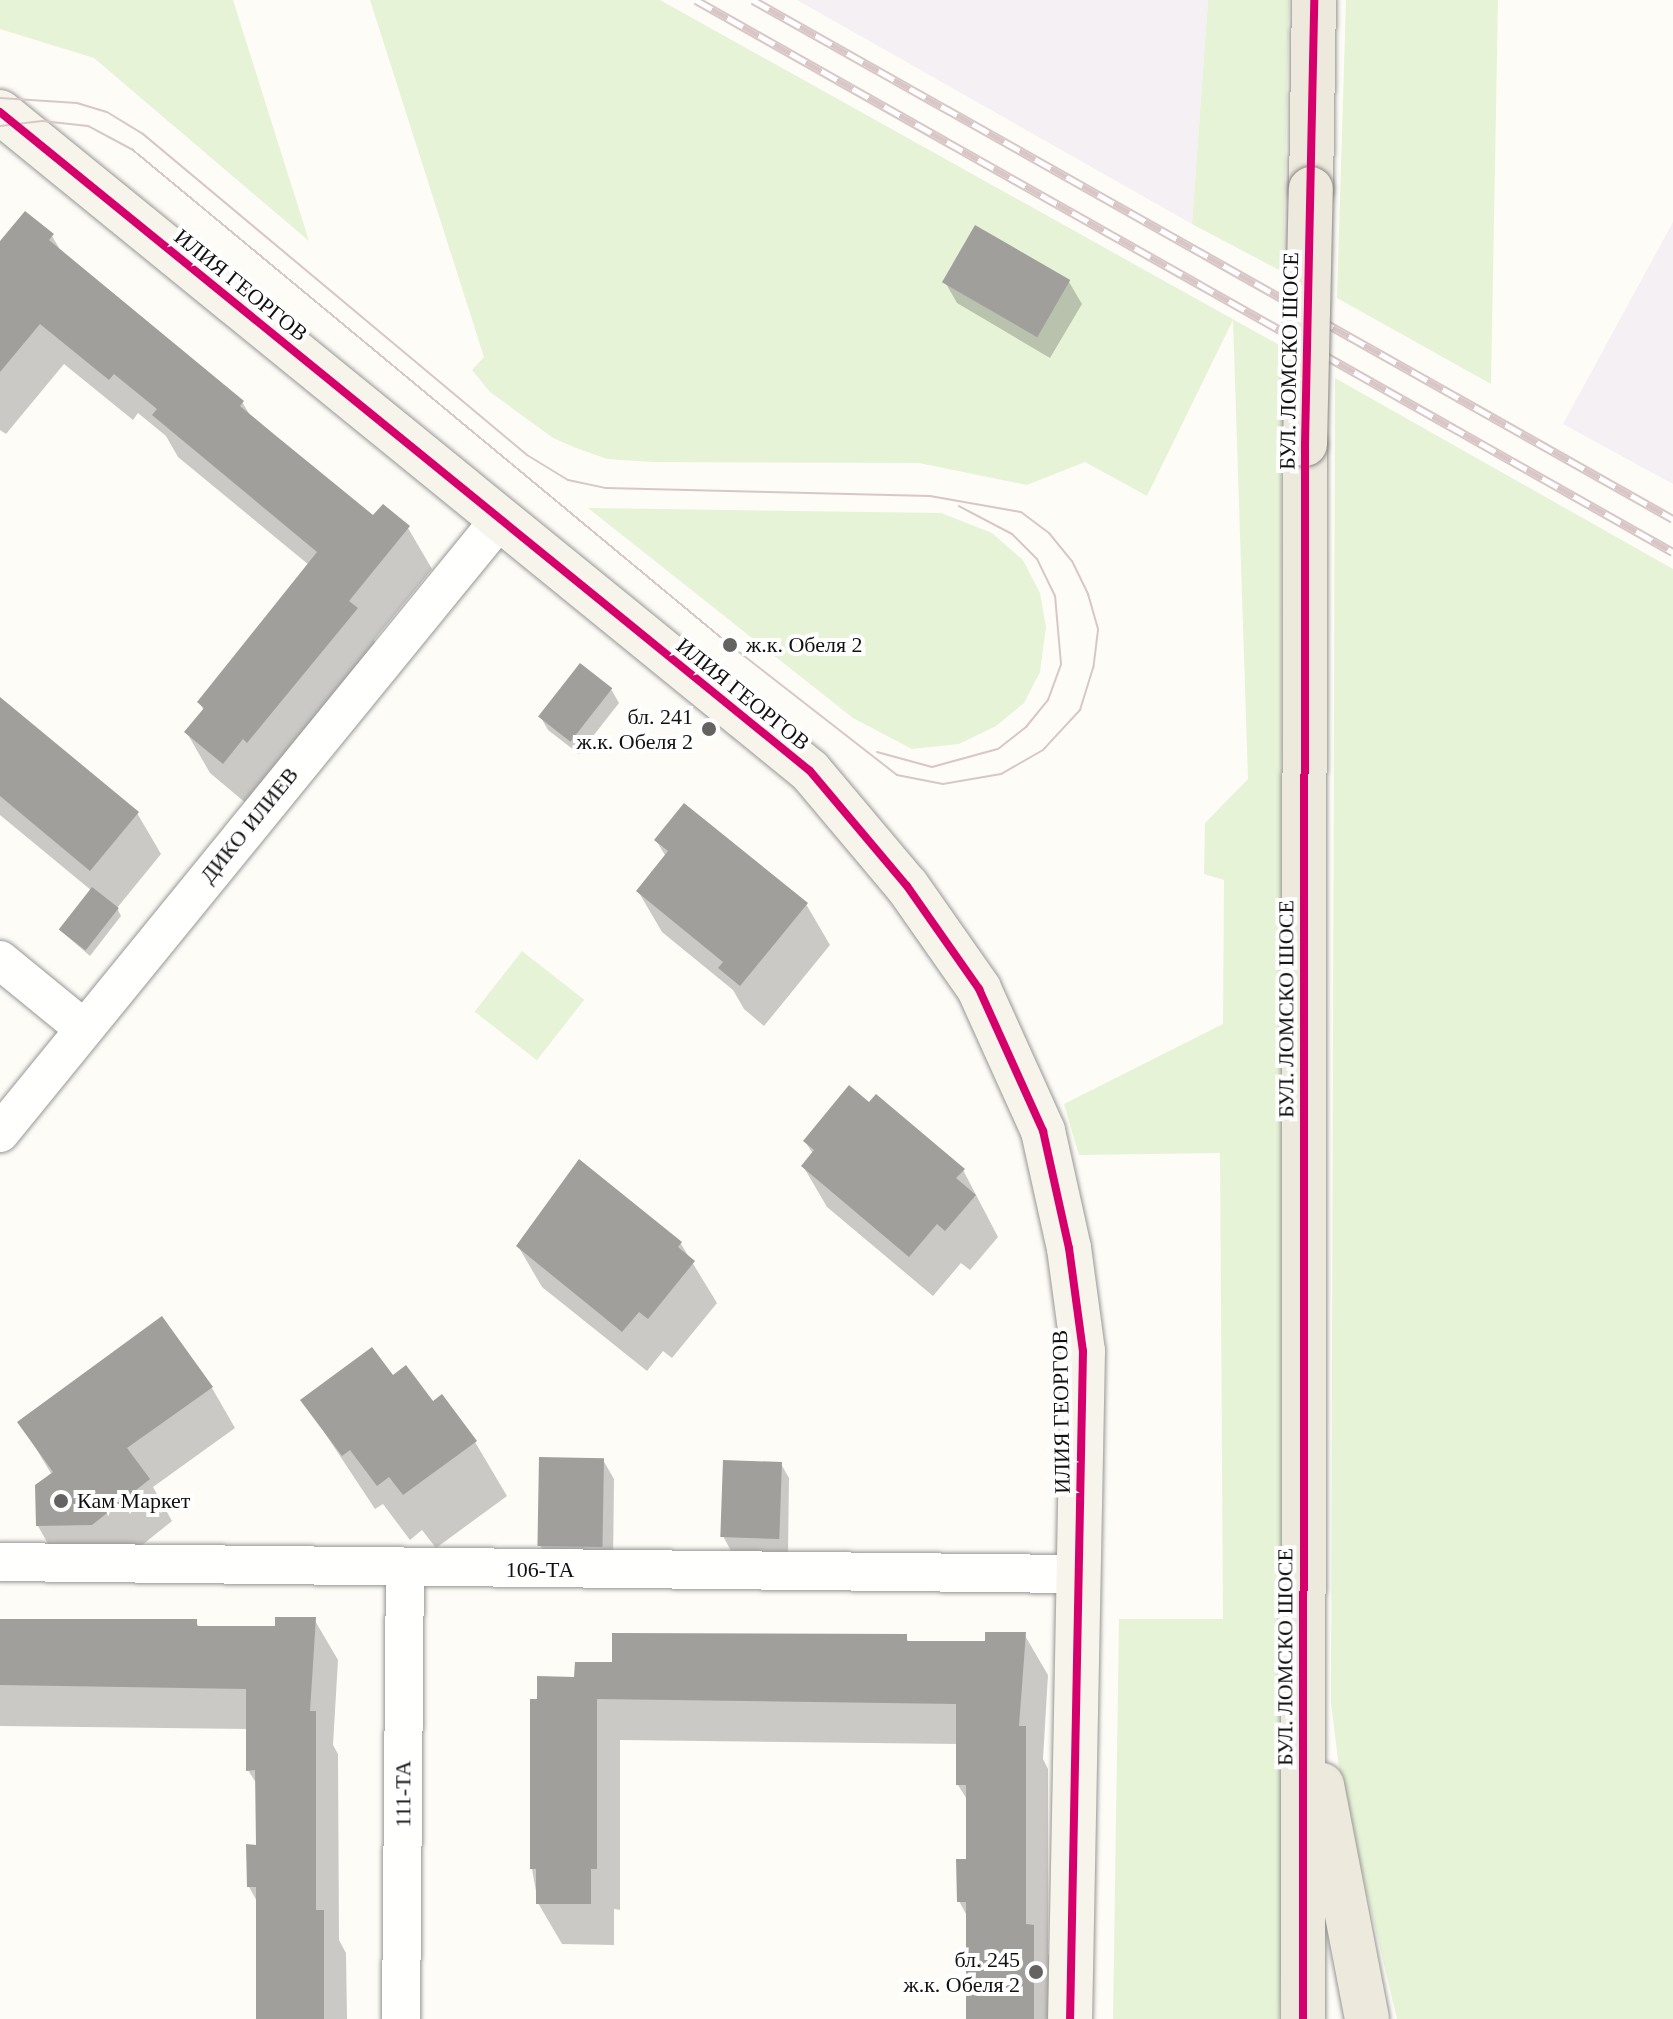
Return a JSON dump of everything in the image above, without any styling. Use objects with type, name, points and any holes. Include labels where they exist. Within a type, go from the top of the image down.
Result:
[{"type":"main road","name":"БУЛ. ЛОМСКО ШОСЕ","points":[[1303,2019],[1305,444],[1314,0]]},
{"type":"main road","name":"БУЛ. ЛОМСКО ШОСЕ","points":[[1303,1705],[1367,2019]]},
{"type":"street","name":"ИЛИЯ ГЕОРГОВ","points":[[0,112],[810,771],[907,886],[979,989],[1043,1131],[1069,1248],[1083,1351],[1070,2019]]},
{"type":"street","name":"ДИКО ИЛИЕВ","points":[[0,1133],[500,519]]},
{"type":"street","points":[[0,960],[83,1028]]},
{"type":"street","name":"106-ТА","points":[[0,1562],[405,1570],[1079,1574]]},
{"type":"street","name":"111-ТА","points":[[401,2019],[405,1570]]},
{"type":"shaded area","points":[[797,0],[1208,0],[1192,224]]},
{"type":"shaded area","points":[[1673,222],[1673,484],[1563,424]]},
{"type":"green space","points":[[0,0],[233,0],[309,241],[94,58],[0,29]]},
{"type":"green space","points":[[370,0],[660,0],[1281,346],[1283,1937],[1279,2019],[1113,2019],[1119,1619],[1223,1619],[1220,1153],[1079,1155],[1064,1104],[1223,1024],[1224,880],[1204,874],[1205,823],[1248,779],[1233,320],[1147,496],[1085,462],[1027,485],[919,463],[652,462],[607,459],[576,448],[553,438],[490,392],[472,370],[484,357]]},
{"type":"green space","points":[[1208,0],[1289,0],[1283,272],[1192,224]]},
{"type":"green space","points":[[1346,0],[1498,0],[1491,384],[1337,298]]},
{"type":"green space","points":[[1335,378],[1673,569],[1673,2019],[1397,2019],[1341,1784],[1331,1703]]},
{"type":"green space","points":[[588,508],[941,513],[992,533],[1023,560],[1040,593],[1046,627],[1040,672],[1024,703],[996,726],[959,744],[912,749],[853,718]]},
{"type":"green space","points":[[522,951],[584,1000],[537,1060],[475,1012]]},
{"type":"building","points":[[25,211],[54,234],[49,240],[244,401],[240,406],[275,435],[373,515],[383,504],[410,526],[349,601],[358,608],[247,743],[243,739],[223,764],[184,732],[204,708],[197,702],[317,552],[152,415],[157,409],[114,374],[109,380],[40,324],[0,372],[0,241]]},
{"type":"building","points":[[975,225],[1070,280],[1037,337],[942,282]]},
{"type":"building","points":[[580,663],[612,688],[570,742],[538,717]]},
{"type":"building","points":[[0,697],[139,812],[90,871],[0,796]]},
{"type":"building","points":[[684,803],[808,903],[740,986],[718,968],[723,962],[636,891],[668,851],[654,840]]},
{"type":"building","points":[[92,887],[119,908],[86,950],[59,930]]},
{"type":"building","points":[[849,1085],[869,1102],[876,1094],[965,1169],[956,1178],[976,1195],[945,1231],[937,1224],[909,1257],[801,1166],[814,1150],[803,1141]]},
{"type":"building","points":[[579,1159],[682,1242],[678,1247],[695,1261],[648,1319],[639,1312],[622,1332],[516,1246]]},
{"type":"building","points":[[162,1316],[213,1387],[127,1448],[150,1479],[92,1525],[36,1526],[35,1485],[53,1472],[17,1422]]},
{"type":"building","points":[[372,1347],[393,1375],[406,1365],[433,1401],[442,1394],[477,1441],[403,1495],[389,1477],[377,1486],[350,1450],[342,1456],[300,1400]]},
{"type":"building","points":[[539,1457],[604,1458],[602,1547],[537,1546]]},
{"type":"building","points":[[723,1460],[782,1462],[779,1539],[720,1537]]},
{"type":"building","points":[[275,1617],[316,1617],[310,1711],[316,1711],[316,1910],[324,1910],[324,2019],[256,2019],[256,1887],[247,1887],[246,1844],[256,1845],[255,1770],[246,1771],[246,1689],[0,1685],[0,1619],[197,1619],[197,1626],[275,1626]]},
{"type":"building","points":[[985,1632],[1026,1632],[1019,1726],[1026,1726],[1026,1924],[1034,1925],[1034,2019],[966,2019],[966,1902],[957,1902],[956,1859],[966,1859],[966,1785],[956,1785],[956,1704],[597,1699],[597,1869],[591,1869],[591,1904],[536,1904],[536,1869],[530,1869],[530,1699],[537,1699],[537,1676],[574,1677],[575,1662],[612,1662],[612,1633],[907,1634],[907,1641],[985,1641]]},
{"type":"tram line","points":[[0,98],[77,103],[107,112],[143,134],[527,455],[568,480],[606,488],[930,496],[1021,512],[1049,533],[1072,561],[1088,594],[1098,630],[1093,668],[1080,710],[1043,750],[1001,774],[943,784],[897,775],[730,645],[133,150],[88,126],[42,121],[0,126]]},
{"type":"tram line","points":[[877,752],[932,767],[998,749],[1026,727],[1048,700],[1061,664],[1055,596],[1037,559],[1012,534],[959,506]]},
{"type":"railway","points":[[696,0],[1673,552]]},
{"type":"railway","points":[[753,0],[1673,519]]},
{"type":"cycle path","points":[[1303,2019],[1305,444],[1314,0]]},
{"type":"cycle path","points":[[0,112],[810,771],[907,886],[979,989],[1043,1131],[1069,1248],[1083,1351],[1070,2019]]},
{"type":"place","name":"ж.к. Обеля 2","points":[[730,645]]},
{"type":"place","name":"бл. 241 ж.к. Обеля 2","points":[[709,729]]},
{"type":"place","name":"Кам Маркет","points":[[61,1501]]},
{"type":"place","name":"бл. 245 ж.к. Обеля 2","points":[[1036,1972]]}]
